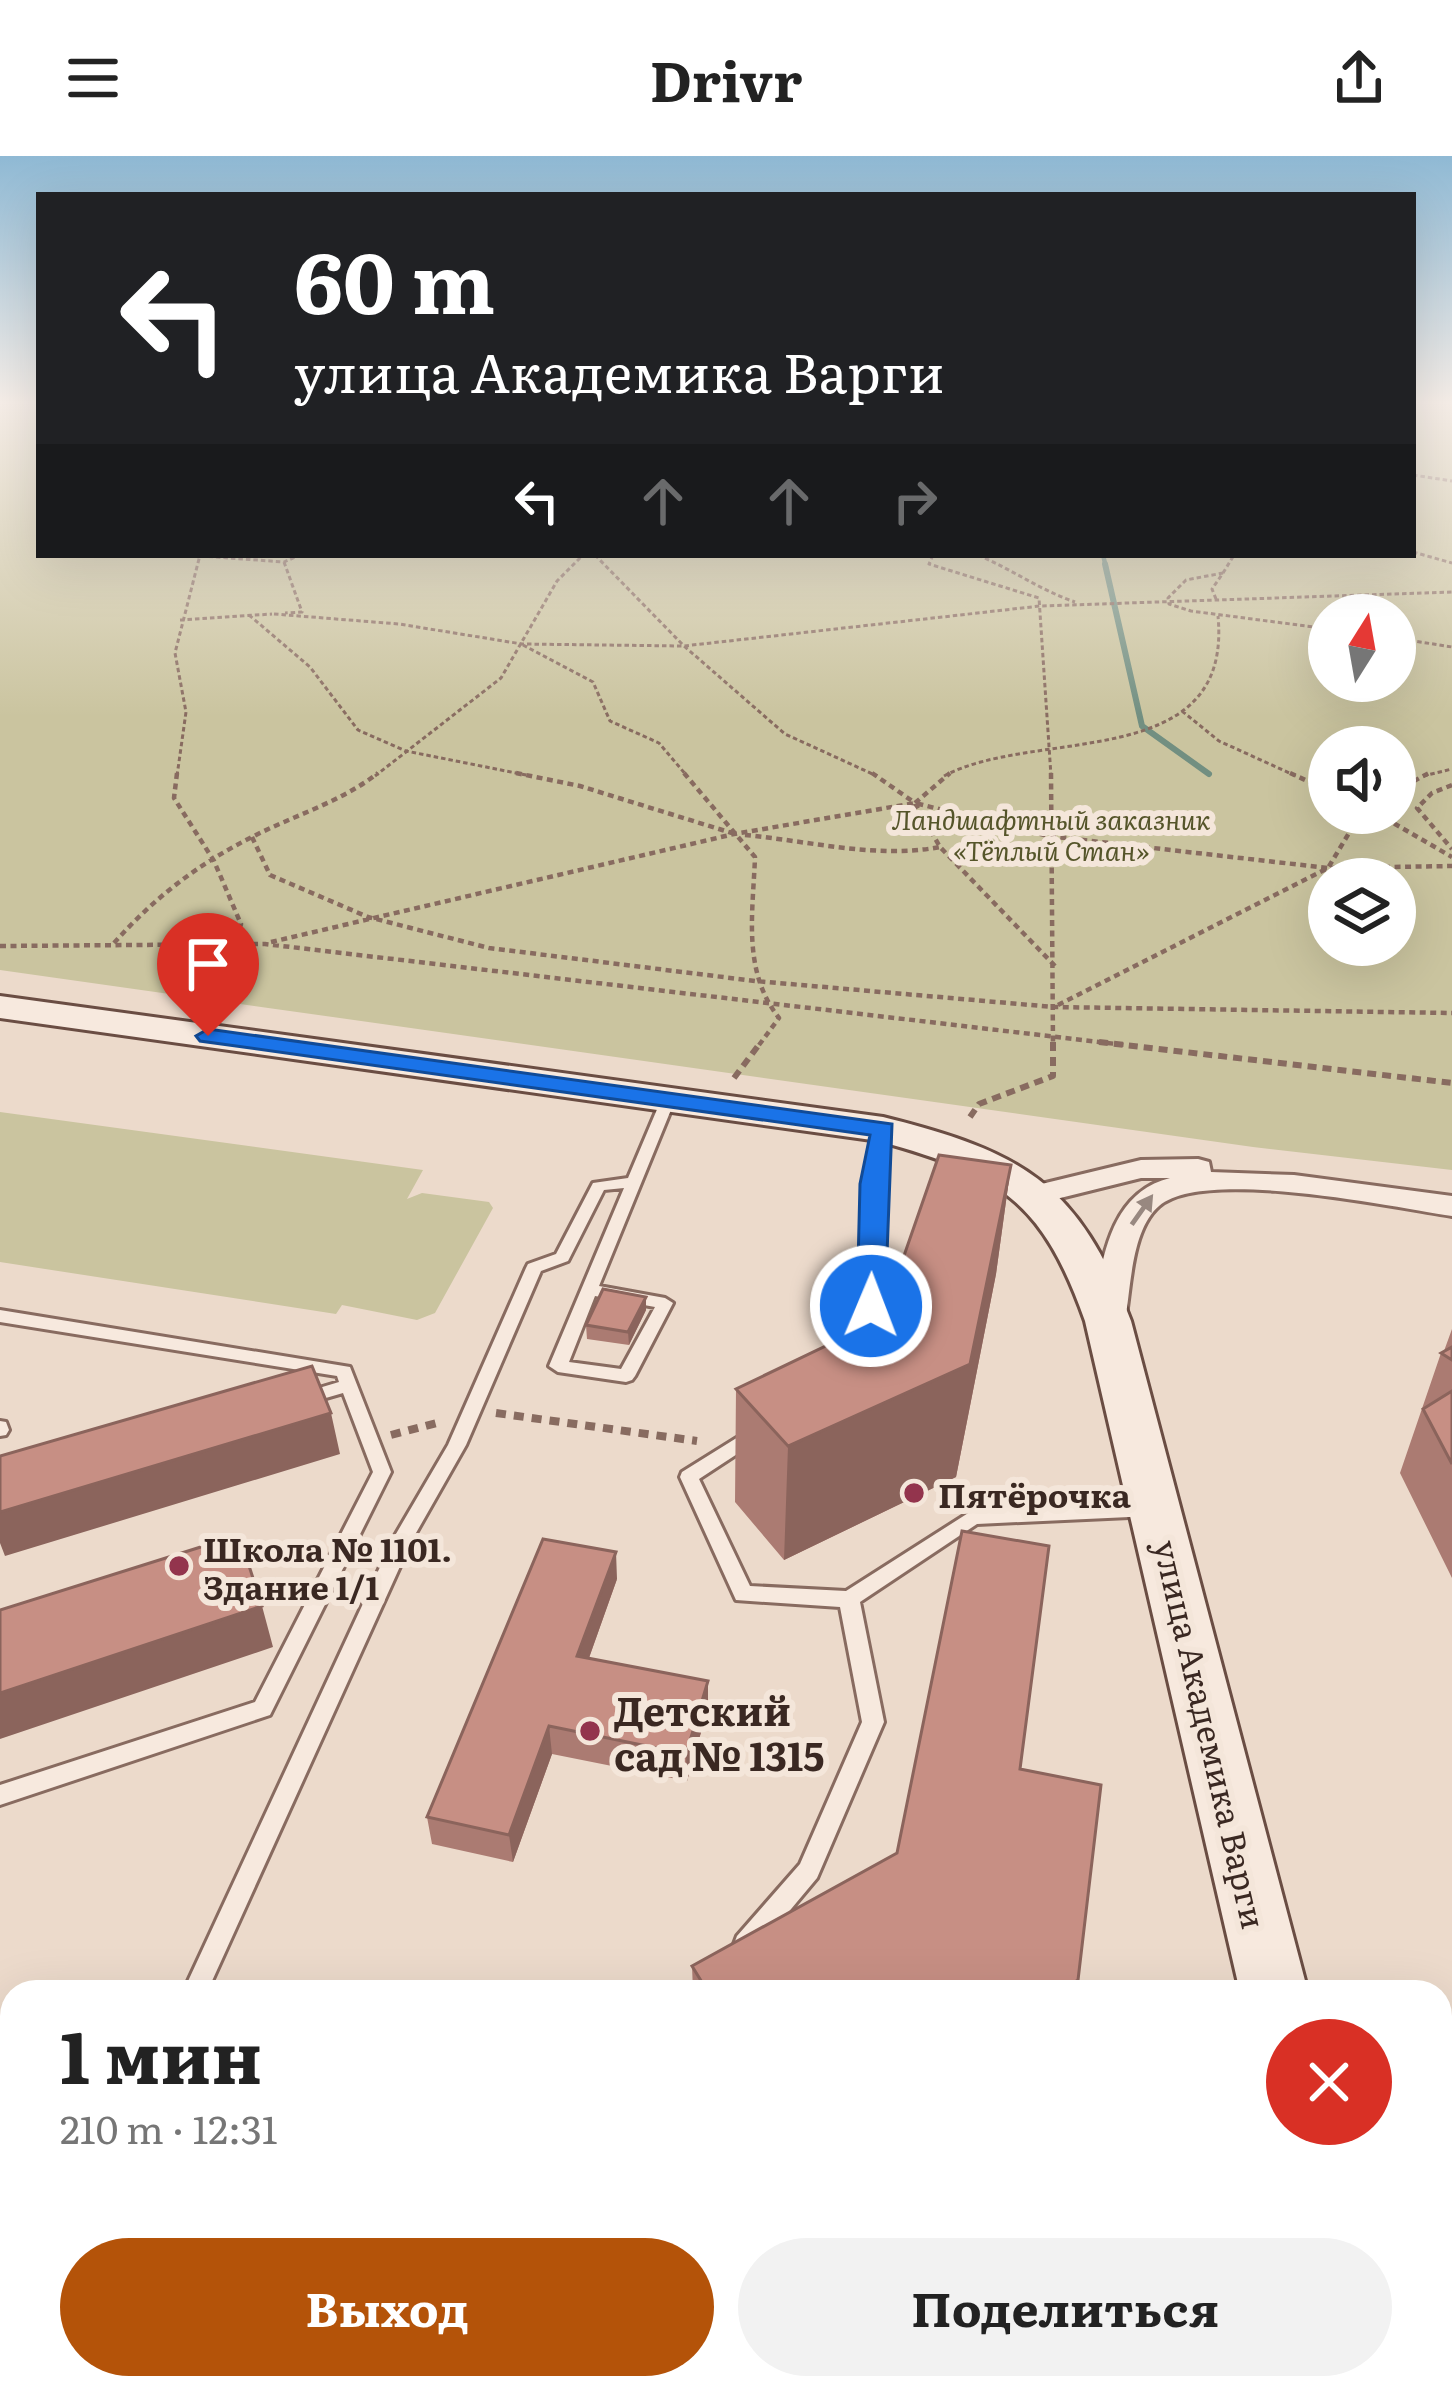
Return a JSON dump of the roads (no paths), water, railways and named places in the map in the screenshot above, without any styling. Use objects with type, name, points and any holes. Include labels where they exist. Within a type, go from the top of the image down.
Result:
[{"type":"street","name":"улица Академика Варги","points":[[0,1007],[883,1130],[951,1148],[1036,1195],[1078,1240],[1108,1321],[1271,1980]]},
{"type":"street","points":[[1036,1195],[1104,1176],[1179,1166],[1452,1206]]},
{"type":"street","points":[[1108,1321],[1131,1223],[1152,1194],[1199,1180],[1324,1189]]},
{"type":"lane","points":[[590,1290],[665,1303],[626,1376],[558,1366],[668,1100]]},
{"type":"lane","points":[[862,1361],[871,1306],[873,1184],[883,1130]]},
{"type":"lane","points":[[201,1980],[403,1540],[457,1444],[534,1268],[562,1258],[598,1186],[634,1182]]},
{"type":"lane","points":[[0,1316],[344,1371],[382,1472],[262,1709],[0,1795]]},
{"type":"lane","points":[[284,1404],[350,1384]]},
{"type":"lane","points":[[772,1422],[689,1477],[743,1594],[849,1599],[973,1517],[1158,1509]]},
{"type":"lane","points":[[734,1958],[809,1871],[873,1722],[849,1599]]},
{"type":"waterway","points":[[1104,558],[1106,567]]},
{"type":"waterway","points":[[1105,564],[1142,726],[1209,774]]},
{"type":"place","name":"Пятёрочка","points":[[914,1493]]},
{"type":"place","name":"Школа № 1101. Здание 1/1","points":[[179,1566]]},
{"type":"place","name":"Детский сад № 1315","points":[[590,1731]]},
{"type":"park label","name":"Ландшафтный заказник «Тёплый Стан»","points":[[1051,834]]}]
